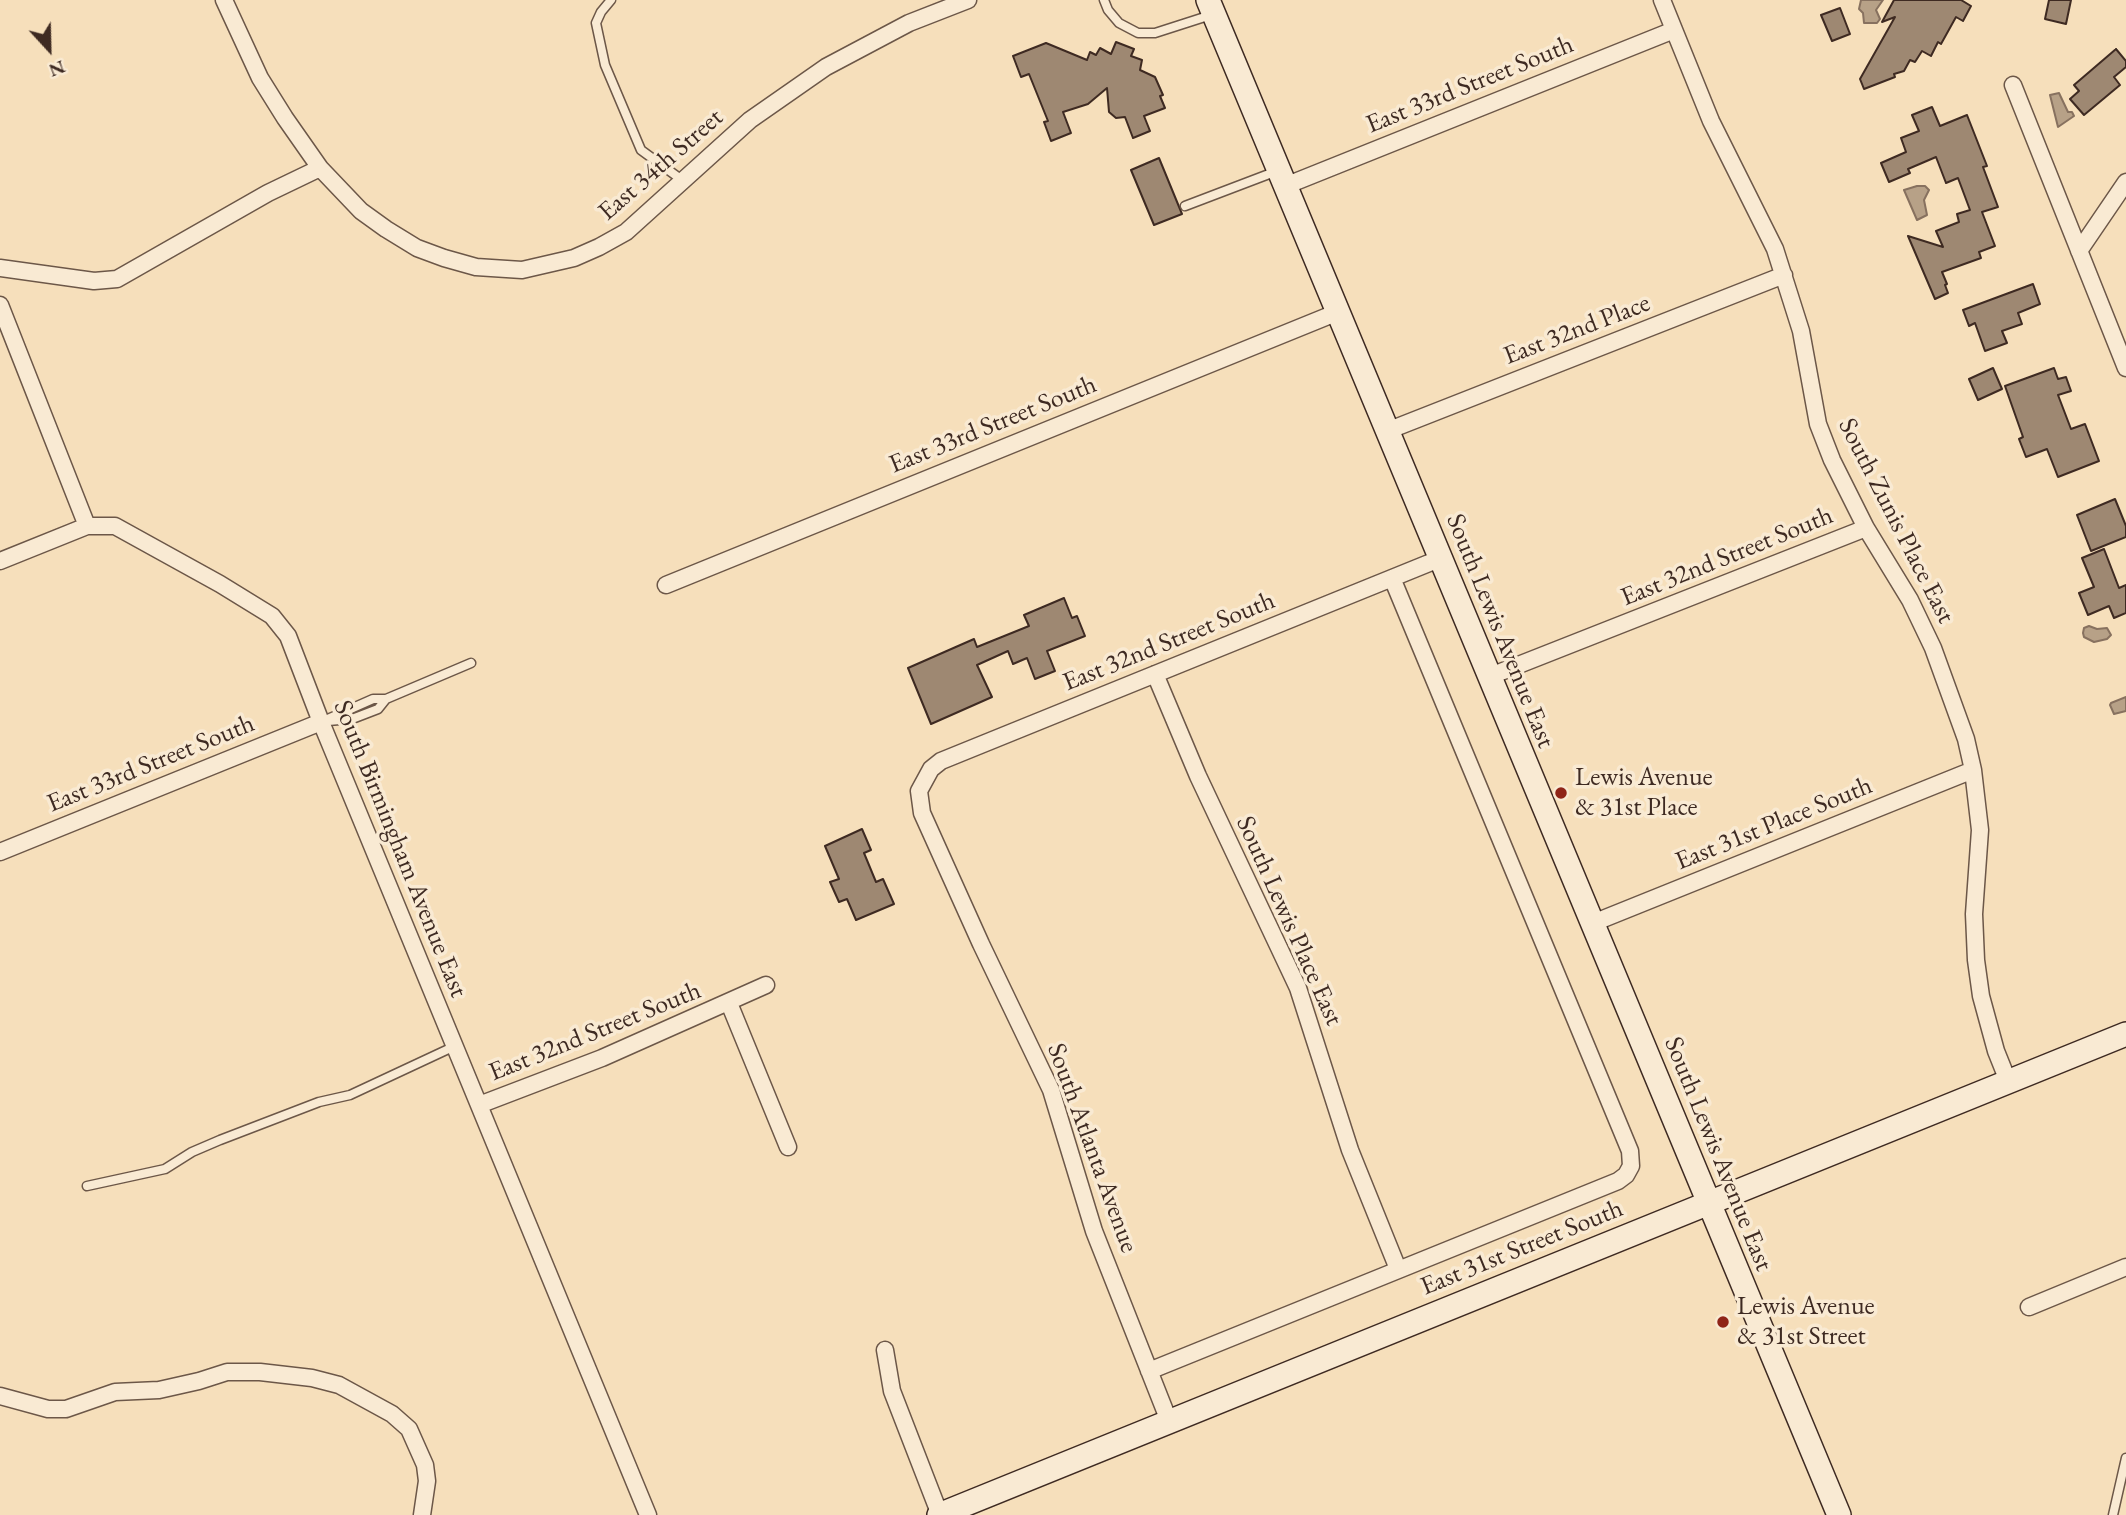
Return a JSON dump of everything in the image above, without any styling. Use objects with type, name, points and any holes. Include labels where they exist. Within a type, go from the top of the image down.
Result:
[{"type":"main road","name":"South Lewis Avenue East","points":[[1211,7],[1839,1515]]},
{"type":"main road","name":"East 31st Street South","points":[[939,1515],[2126,1034]]},
{"type":"street","name":"East 34th Street","points":[[224,0],[260,78],[320,168],[361,211],[417,248],[476,267],[522,270],[574,258],[626,232],[750,120],[826,67],[909,23],[968,0]]},
{"type":"street","name":"South Zunis Place East","points":[[1662,0],[1711,121],[1775,249],[1801,331],[1818,424],[1832,460],[1866,528],[1910,600],[1933,649],[1966,739],[1973,770],[1980,830],[1973,914],[1976,960],[1981,996],[1996,1051],[2008,1081]]},
{"type":"street","name":"East 33rd Street South","points":[[1281,178],[1674,30]]},
{"type":"street","points":[[2013,85],[2126,368]]},
{"type":"street","points":[[0,268],[94,281],[117,279],[268,193],[320,168]]},
{"type":"street","points":[[2079,251],[2126,182]]},
{"type":"street","name":"East 32nd Place","points":[[1387,431],[1784,275]]},
{"type":"street","points":[[0,305],[88,526],[0,561]]},
{"type":"street","name":"East 33rd Street South","points":[[666,585],[1338,312]]},
{"type":"street","name":"South Birmingham Avenue East","points":[[88,526],[115,526],[272,616],[288,636],[648,1515]]},
{"type":"street","name":"East 32nd Street South","points":[[1488,677],[1866,528]]},
{"type":"street","name":"East 32nd Street South","points":[[924,778],[941,761],[1439,559]]},
{"type":"street","name":"East 31st Street South","points":[[1149,1371],[1618,1181],[1632,1166],[1630,1151],[1392,578]]},
{"type":"street","name":"South Lewis Place East","points":[[1155,674],[1198,776],[1298,988],[1350,1150],[1398,1269]]},
{"type":"street","name":"East 33rd Street South","points":[[0,852],[321,722]]},
{"type":"street","name":"East 31st Place South","points":[[1593,923],[1973,770]]},
{"type":"street","name":"South Atlanta Avenue","points":[[924,778],[919,791],[922,813],[1051,1090],[1094,1231],[1169,1421]]},
{"type":"street","name":"East 32nd Street South","points":[[479,1105],[602,1059],[766,985]]},
{"type":"street","name":"East 32nd Street South","points":[[729,1003],[788,1147]]},
{"type":"street","points":[[2029,1307],[2126,1267]]},
{"type":"street","name":"East 31st Street South","points":[[885,1350],[892,1391],[939,1515]]},
{"type":"street","points":[[0,1396],[48,1409],[66,1409],[115,1392],[159,1390],[227,1372],[273,1373],[337,1384],[392,1414],[409,1429],[425,1465],[427,1481],[422,1515]]},
{"type":"lane","points":[[611,0],[596,23],[605,65],[641,149],[682,180]]},
{"type":"lane","points":[[1104,0],[1108,10],[1119,23],[1138,33],[1155,33],[1211,7]]},
{"type":"lane","points":[[1185,206],[1281,178]]},
{"type":"lane","name":"East 33rd Street South","points":[[321,722],[352,719],[378,709],[386,699],[471,663]]},
{"type":"lane","points":[[87,1186],[166,1169],[192,1152],[220,1140],[319,1102],[350,1095],[455,1046]]},
{"type":"lane","points":[[2113,1515],[2126,1458]]},
{"type":"shaded area","points":[[1861,0],[1883,0],[1876,10],[1880,19],[1877,23],[1864,23],[1863,13],[1859,9]]},
{"type":"shaded area","points":[[2059,93],[2068,112],[2072,112],[2074,116],[2058,127],[2050,95]]},
{"type":"shaded area","points":[[1925,186],[1929,190],[1924,200],[1927,215],[1917,220],[1904,190]]},
{"type":"shaded area","points":[[2084,628],[2107,628],[2111,635],[2107,639],[2094,642],[2084,637]]},
{"type":"shaded area","points":[[2126,697],[2126,711],[2114,714],[2111,703]]},
{"type":"building","points":[[1894,0],[1961,0],[1971,6],[1963,21],[1956,17],[1931,56],[1922,51],[1915,62],[1910,60],[1904,71],[1894,74],[1895,77],[1864,89],[1860,79],[1895,17],[1882,22]]},
{"type":"building","points":[[2049,0],[2071,0],[2066,24],[2045,19]]},
{"type":"building","points":[[1840,8],[1850,34],[1832,41],[1821,15]]},
{"type":"building","points":[[1116,42],[1134,49],[1131,56],[1142,60],[1140,70],[1155,77],[1163,95],[1160,96],[1165,108],[1144,116],[1150,131],[1133,138],[1125,117],[1116,118],[1109,112],[1107,88],[1088,104],[1063,112],[1071,133],[1051,141],[1044,122],[1048,121],[1029,74],[1021,77],[1013,56],[1046,43],[1087,60],[1090,52],[1096,55],[1100,48],[1111,54]]},
{"type":"building","points":[[2116,49],[2126,61],[2126,67],[2114,77],[2120,85],[2084,115],[2070,99],[2079,91],[2074,85]]},
{"type":"building","points":[[1932,107],[1940,126],[1967,115],[1987,166],[1983,167],[1998,207],[1982,212],[1995,246],[1979,252],[1981,258],[1942,272],[1948,293],[1935,299],[1908,236],[1943,247],[1936,231],[1959,222],[1957,214],[1970,210],[1958,178],[1946,183],[1936,157],[1908,169],[1910,173],[1889,182],[1881,163],[1906,152],[1901,138],[1919,131],[1912,115]]},
{"type":"building","points":[[1159,158],[1182,214],[1154,225],[1131,170]]},
{"type":"building","points":[[2033,284],[2040,304],[2018,313],[2022,324],[2002,331],[2007,343],[1985,351],[1975,323],[1969,326],[1963,310]]},
{"type":"building","points":[[1993,368],[2002,389],[1978,400],[1969,379]]},
{"type":"building","points":[[2054,368],[2058,379],[2066,377],[2071,391],[2058,395],[2071,429],[2085,424],[2099,461],[2058,477],[2047,449],[2026,457],[2019,439],[2023,437],[2005,386]]},
{"type":"building","points":[[2115,499],[2126,526],[2126,537],[2091,551],[2077,515]]},
{"type":"building","points":[[2104,549],[2119,588],[2126,585],[2126,613],[2114,618],[2109,606],[2088,615],[2079,593],[2094,587],[2082,558]]},
{"type":"building","points":[[1064,598],[1072,618],[1077,616],[1085,636],[1047,651],[1055,671],[1035,679],[1027,658],[1013,664],[1008,651],[977,665],[992,697],[931,724],[908,668],[974,639],[977,647],[1029,626],[1024,615]]},
{"type":"building","points":[[862,829],[871,850],[864,853],[876,882],[883,879],[894,904],[856,920],[847,899],[839,902],[830,882],[839,879],[825,846]]},
{"type":"place","name":"Lewis Avenue & 31st Place","points":[[1561,793]]},
{"type":"place","name":"Lewis Avenue & 31st Street","points":[[1723,1322]]}]
